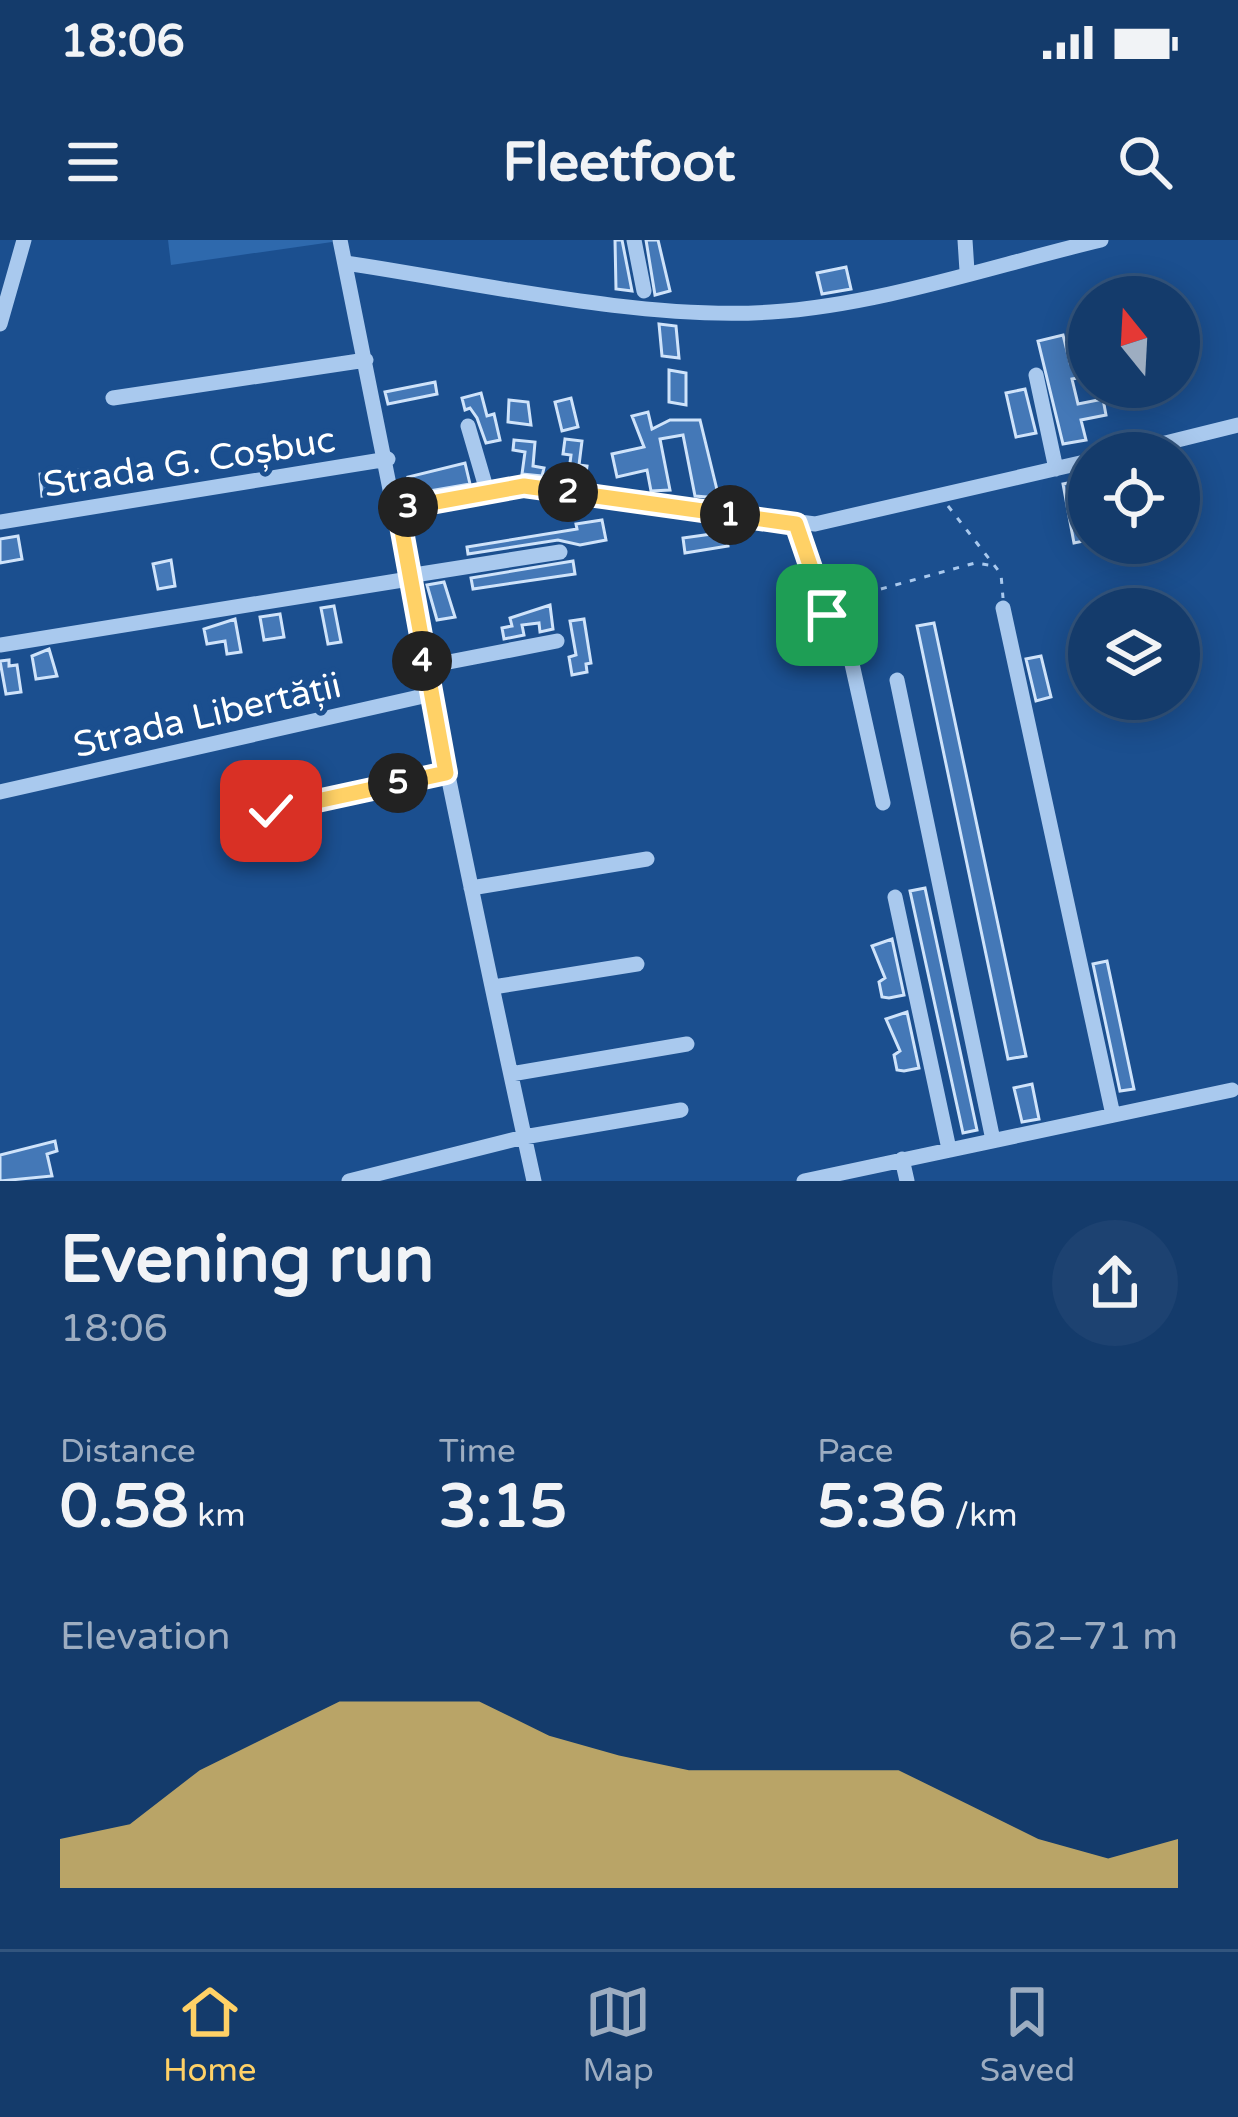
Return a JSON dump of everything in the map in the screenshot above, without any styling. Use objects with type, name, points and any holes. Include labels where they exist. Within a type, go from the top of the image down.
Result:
[{"type":"street","points":[[0,324],[24,240]]},
{"type":"street","points":[[340,240],[398,509],[428,694],[534,1181]]},
{"type":"street","points":[[634,240],[644,291]]},
{"type":"street","points":[[965,240],[968,271]]},
{"type":"street","points":[[345,263],[715,313],[805,308],[1101,240]]},
{"type":"street","points":[[113,398],[366,360]]},
{"type":"street","points":[[1036,375],[1056,469]]},
{"type":"street","points":[[1200,434],[1238,425]]},
{"type":"street","points":[[468,426],[487,491]]},
{"type":"street","name":"Strada G. Coșbuc","points":[[0,522],[388,460]]},
{"type":"street","points":[[398,509],[524,486],[796,524],[839,520],[1068,466]]},
{"type":"street","points":[[796,524],[822,605],[849,646],[883,803]]},
{"type":"street","points":[[0,645],[560,552]]},
{"type":"street","points":[[1003,608],[1113,1115]]},
{"type":"street","points":[[423,667],[556,641]]},
{"type":"street","points":[[896,680],[993,1140]]},
{"type":"street","name":"Strada Libertății","points":[[0,791],[428,694]]},
{"type":"street","points":[[271,811],[446,773]]},
{"type":"street","points":[[472,888],[647,859]]},
{"type":"street","points":[[895,897],[949,1149]]},
{"type":"street","points":[[493,987],[637,964]]},
{"type":"street","points":[[511,1074],[687,1044]]},
{"type":"street","points":[[804,1181],[1232,1090]]},
{"type":"street","points":[[349,1181],[524,1137],[681,1109]]},
{"type":"street","points":[[902,1159],[907,1181]]},
{"type":"path","points":[[938,496],[996,566],[1003,583],[1003,608]]},
{"type":"path","points":[[852,597],[975,563],[996,566]]},
{"type":"shaded area","points":[[168,240],[332,240],[332,242],[171,265]]},
{"type":"building","points":[[615,240],[622,240],[632,291],[616,289]]},
{"type":"building","points":[[646,240],[658,240],[670,291],[655,295]]},
{"type":"building","points":[[846,267],[851,289],[822,294],[817,273]]},
{"type":"building","points":[[659,324],[676,326],[679,358],[662,356]]},
{"type":"building","points":[[1063,335],[1068,355],[1068,408],[1105,408],[1106,415],[1081,420],[1084,432],[1068,432],[1068,443],[1063,444],[1038,341]]},
{"type":"building","points":[[669,370],[686,373],[686,405],[669,402]]},
{"type":"building","points":[[435,382],[437,394],[388,404],[385,392]]},
{"type":"building","points":[[1025,389],[1036,433],[1016,437],[1006,393]]},
{"type":"building","points":[[481,393],[487,416],[494,414],[500,440],[486,443],[477,418],[470,408],[465,410],[462,398]]},
{"type":"building","points":[[571,398],[578,427],[562,431],[555,402]]},
{"type":"building","points":[[509,400],[528,402],[531,425],[508,422]]},
{"type":"building","points":[[648,412],[652,429],[670,420],[700,420],[719,498],[695,496],[683,435],[660,439],[670,490],[651,491],[647,470],[617,477],[612,454],[644,447],[632,416]]},
{"type":"building","points":[[565,439],[582,441],[579,465],[587,466],[585,481],[568,479],[571,455],[563,454]]},
{"type":"building","points":[[514,440],[535,442],[533,466],[544,468],[542,476],[522,474],[525,452],[513,450]]},
{"type":"building","points":[[465,463],[470,484],[412,494],[408,477]]},
{"type":"building","points":[[93,469],[95,487],[42,496],[40,474]]},
{"type":"building","points":[[602,520],[606,540],[580,545],[558,540],[468,554],[467,547],[577,529],[576,524]]},
{"type":"building","points":[[726,532],[728,546],[685,553],[683,538]]},
{"type":"building","points":[[18,536],[22,559],[0,563],[0,539]]},
{"type":"building","points":[[171,560],[175,586],[158,589],[153,564]]},
{"type":"building","points":[[573,561],[575,574],[473,589],[471,578]]},
{"type":"building","points":[[444,582],[455,617],[437,620],[427,585]]},
{"type":"building","points":[[550,605],[553,629],[540,632],[539,623],[522,625],[524,635],[504,639],[502,628],[512,626],[510,618]]},
{"type":"building","points":[[334,606],[341,642],[328,644],[321,608]]},
{"type":"building","points":[[280,614],[284,637],[264,640],[260,617]]},
{"type":"building","points":[[235,619],[241,652],[227,654],[225,641],[207,644],[204,629]]},
{"type":"building","points":[[584,619],[591,663],[586,664],[587,672],[572,675],[569,657],[576,655],[570,621]]},
{"type":"building","points":[[934,623],[1026,1056],[1008,1059],[917,626]]},
{"type":"building","points":[[49,649],[57,676],[36,679],[32,656]]},
{"type":"building","points":[[1041,656],[1051,697],[1036,701],[1026,659]]},
{"type":"building","points":[[9,660],[9,666],[17,665],[21,692],[6,694],[0,661]]},
{"type":"building","points":[[925,888],[977,1130],[963,1133],[910,891]]},
{"type":"building","points":[[892,939],[904,995],[889,998],[882,997],[879,982],[885,978],[872,946]]},
{"type":"building","points":[[1107,961],[1134,1089],[1120,1091],[1093,964]]},
{"type":"building","points":[[907,1012],[919,1068],[904,1071],[897,1070],[894,1055],[900,1051],[886,1019]]},
{"type":"building","points":[[1032,1084],[1039,1119],[1022,1122],[1014,1088]]},
{"type":"building","points":[[55,1141],[57,1151],[47,1154],[52,1176],[0,1181],[0,1155]]},
{"type":"route","points":[[271,811],[446,773],[398,509],[524,486],[796,524],[827,615]]}]
